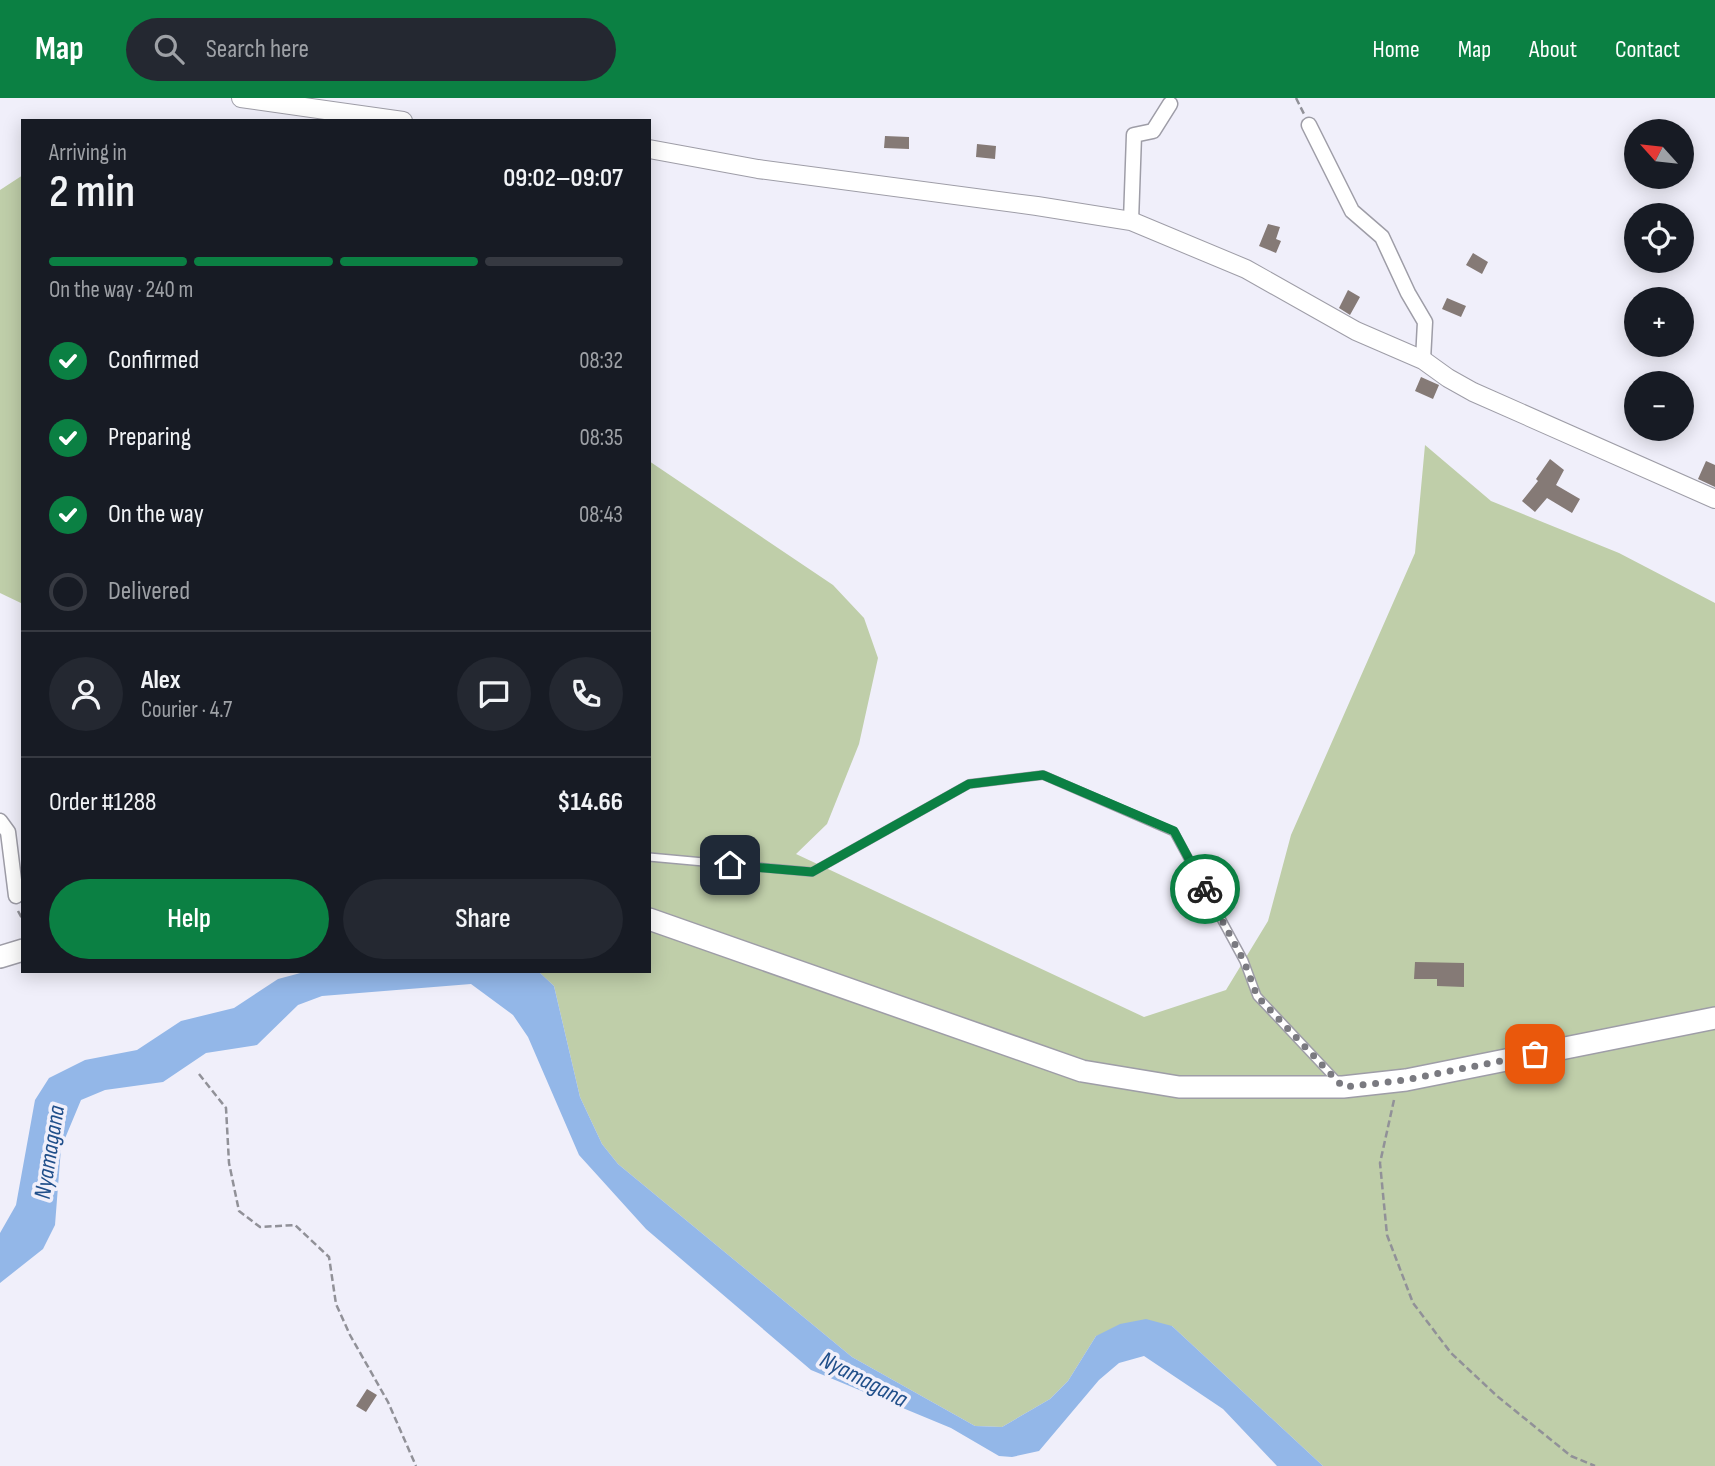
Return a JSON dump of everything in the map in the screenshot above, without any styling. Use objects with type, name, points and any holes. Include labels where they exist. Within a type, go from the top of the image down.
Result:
[{"type":"main road","points":[[651,920],[1082,1071],[1179,1087],[1343,1087],[1406,1080],[1715,1018]]},
{"type":"main road","points":[[0,957],[21,951]]},
{"type":"street","points":[[242,98],[389,119]]},
{"type":"street","points":[[1131,221],[1134,135],[1153,131],[1170,104]]},
{"type":"street","points":[[1309,125],[1352,211],[1382,237],[1425,322],[1423,360]]},
{"type":"street","points":[[651,149],[758,169],[1131,221],[1245,269],[1356,331],[1423,360],[1448,378],[1473,391],[1715,499]]},
{"type":"street","points":[[0,821],[8,832],[16,896]]},
{"type":"lane","points":[[651,857],[812,872],[969,784],[1043,775],[1174,831],[1244,961],[1257,996],[1343,1087]]},
{"type":"path","points":[[199,1074],[226,1108],[229,1163],[239,1211],[260,1227],[295,1225],[329,1257],[336,1304],[350,1335],[388,1402],[416,1466]]},
{"type":"path","points":[[1406,1080],[1395,1096],[1380,1163],[1387,1235],[1413,1303],[1451,1353],[1497,1396],[1571,1456],[1595,1466]]},
{"type":"green space","points":[[21,176],[21,603],[0,593],[0,190]]},
{"type":"green space","points":[[1425,445],[1491,501],[1619,553],[1715,603],[1715,1466],[1323,1466],[1172,1326],[1096,1336],[1068,1381],[1050,1399],[1002,1427],[975,1426],[852,1357],[618,1164],[602,1144],[580,1097],[554,986],[540,973],[651,973],[651,462],[833,585],[864,618],[878,658],[859,744],[827,824],[796,854],[1144,1017],[1226,990],[1268,921],[1291,835],[1415,553]]},
{"type":"water","name":"Nyamagana","points":[[300,973],[540,973],[554,986],[580,1097],[602,1144],[618,1164],[852,1357],[975,1426],[1002,1427],[1050,1399],[1068,1381],[1096,1336],[1120,1324],[1146,1319],[1172,1326],[1323,1466],[1277,1466],[1223,1409],[1144,1356],[1119,1363],[1099,1380],[1039,1451],[1012,1457],[999,1456],[951,1428],[811,1370],[646,1229],[579,1155],[528,1037],[513,1015],[471,984],[322,996],[298,1005],[257,1045],[206,1053],[163,1082],[105,1090],[81,1100],[61,1148],[55,1225],[43,1249],[0,1283],[0,1233],[16,1205],[35,1100],[49,1078],[85,1060],[137,1050],[181,1021],[234,1008],[278,979]]},
{"type":"building","points":[[885,136],[909,137],[909,149],[884,148]]},
{"type":"building","points":[[977,144],[996,146],[995,159],[976,157]]},
{"type":"building","points":[[1268,224],[1280,227],[1276,239],[1281,241],[1276,253],[1259,246]]},
{"type":"building","points":[[1473,253],[1488,262],[1482,274],[1466,265]]},
{"type":"building","points":[[1348,290],[1360,297],[1350,315],[1339,308]]},
{"type":"building","points":[[1447,298],[1466,306],[1461,317],[1442,309]]},
{"type":"building","points":[[1421,377],[1439,385],[1433,399],[1415,391]]},
{"type":"building","points":[[1550,459],[1564,470],[1556,485],[1580,499],[1572,513],[1547,498],[1535,512],[1522,501],[1538,481],[1536,479]]},
{"type":"building","points":[[1706,461],[1715,465],[1715,487],[1698,479]]},
{"type":"building","points":[[1415,962],[1464,963],[1464,987],[1437,986],[1437,979],[1414,979]]},
{"type":"building","points":[[367,1389],[377,1395],[366,1412],[356,1406]]},
{"type":"way so far","points":[[1205,889],[1244,961],[1257,996],[1343,1087],[1406,1080],[1535,1054]]},
{"type":"route","points":[[730,865],[812,872],[969,784],[1043,775],[1174,831],[1205,889]]}]
